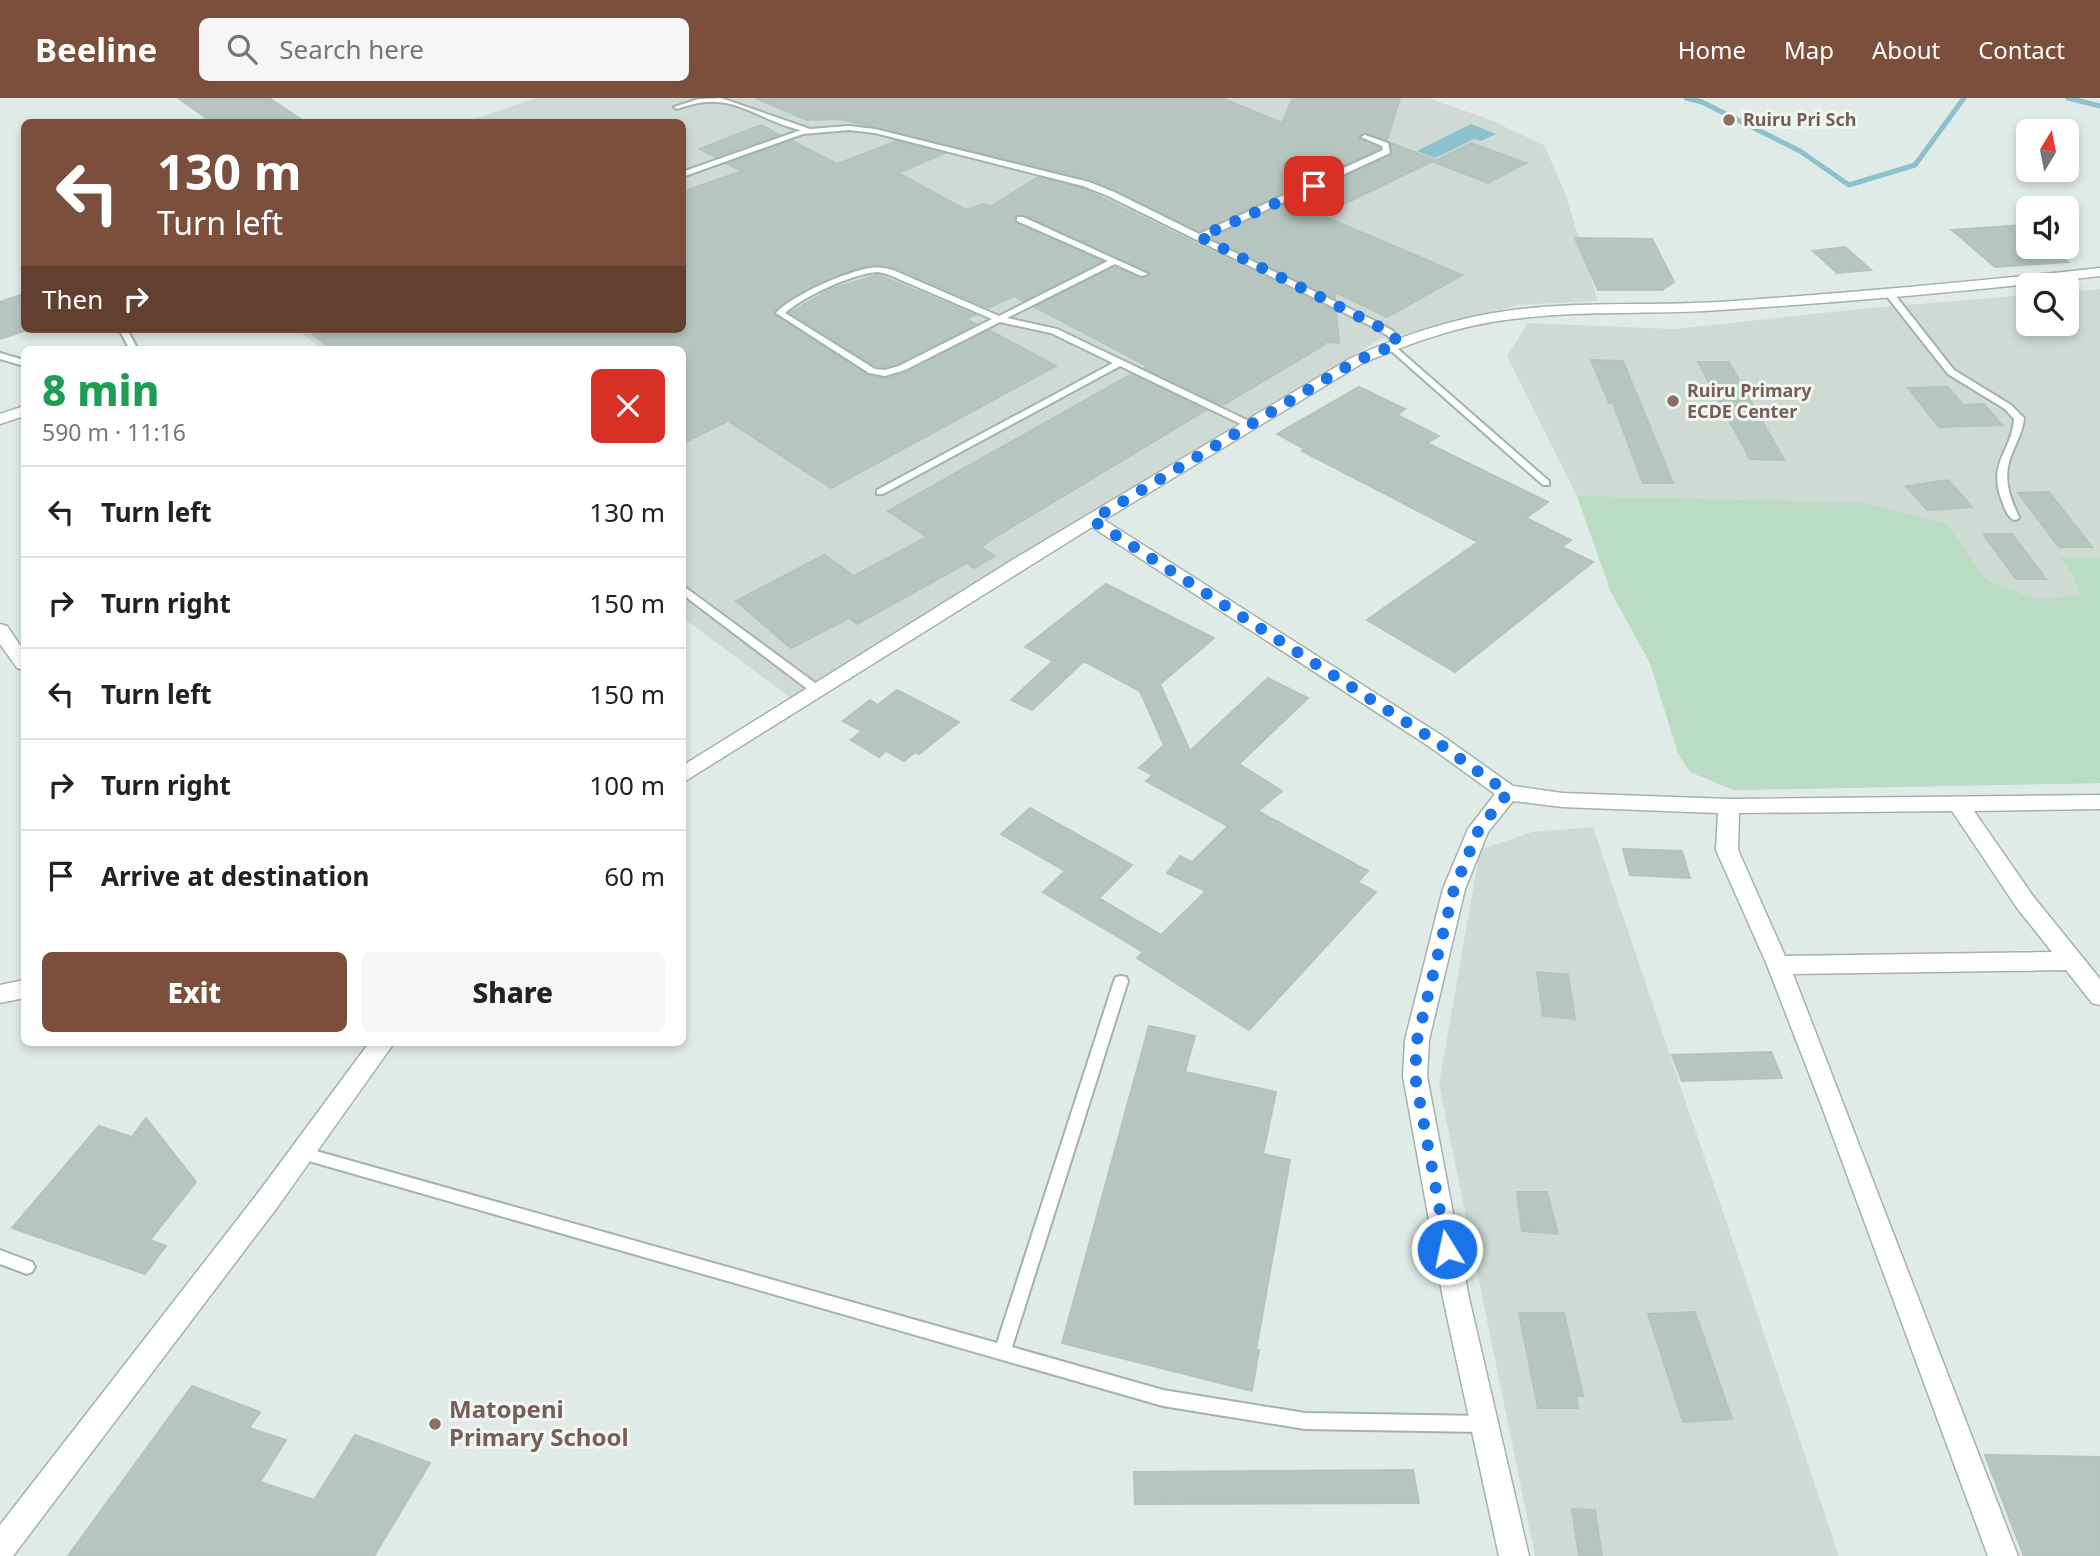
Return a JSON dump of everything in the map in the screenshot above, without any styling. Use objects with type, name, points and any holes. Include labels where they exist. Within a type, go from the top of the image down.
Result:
[{"type":"street","points":[[686,774],[1092,520],[1356,361],[1395,345],[1469,323],[1536,312],[1671,309],[2100,272]]},
{"type":"street","points":[[0,419],[21,412]]},
{"type":"street","points":[[1092,520],[1437,742],[1508,793],[1562,800],[1729,806],[2100,802]]},
{"type":"street","points":[[0,630],[21,660]]},
{"type":"street","points":[[1508,793],[1479,829],[1454,889],[1417,1040],[1415,1076],[1456,1298],[1514,1556]]},
{"type":"street","points":[[1958,804],[2025,902],[2100,996]]},
{"type":"street","points":[[1729,806],[1727,849],[1778,965],[1834,1107],[2003,1556]]},
{"type":"street","points":[[1778,965],[2072,961]]},
{"type":"street","points":[[0,994],[21,990]]},
{"type":"street","points":[[0,1549],[302,1153],[380,1046]]},
{"type":"lane","points":[[677,107],[695,101],[721,100],[786,125],[814,130],[849,128],[875,131],[1086,184],[1200,237],[1390,333],[1395,345],[1546,482]]},
{"type":"lane","points":[[686,174],[814,130]]},
{"type":"lane","points":[[1200,237],[1387,151],[1385,145],[1365,137]]},
{"type":"lane","points":[[1020,219],[1144,274]]},
{"type":"lane","points":[[1114,261],[999,319],[902,368],[886,373],[872,371],[780,313],[790,304],[860,273],[874,270],[890,272],[999,319],[1054,331],[1250,425]]},
{"type":"lane","points":[[1888,292],[1951,372],[2008,407],[2019,418],[2019,431],[2003,466],[2001,491],[2014,517]]},
{"type":"lane","points":[[0,356],[21,362]]},
{"type":"lane","points":[[880,492],[1121,362]]},
{"type":"lane","points":[[686,591],[818,691]]},
{"type":"lane","points":[[1002,1352],[1121,981]]},
{"type":"lane","points":[[302,1153],[1163,1398],[1305,1421],[1484,1424]]},
{"type":"lane","points":[[0,1257],[27,1268]]},
{"type":"shaded area","points":[[536,98],[1428,98],[1488,119],[1544,145],[1565,193],[1598,301],[1519,305],[1379,340],[1205,443],[791,698],[686,620],[686,346],[319,346],[301,333],[686,333],[686,119],[475,119]]},
{"type":"shaded area","points":[[2100,289],[2100,783],[1734,790],[1690,772],[1678,753],[1650,663],[1611,592],[1577,496],[1507,356],[1528,323],[1674,329],[2016,296],[2016,336],[2079,336],[2079,291]]},
{"type":"shaded area","points":[[1593,827],[1839,1556],[1535,1556],[1439,1084],[1480,850],[1532,832]]},
{"type":"green space","points":[[1577,496],[1862,503],[1947,524],[1985,579],[2033,599],[2081,596],[2072,572],[2059,558],[2100,558],[2100,783],[1734,790],[1690,772],[1678,753],[1650,663],[1611,592]]},
{"type":"water","points":[[1471,124],[1496,134],[1481,141],[1474,139],[1435,158],[1417,151]]},
{"type":"building","points":[[178,98],[269,98],[300,119],[208,119]]},
{"type":"building","points":[[755,98],[1222,98],[1282,123],[1293,98],[1400,98],[1387,140],[1366,133],[1359,136],[1380,149],[1199,231],[1090,179],[840,119],[807,120]]},
{"type":"building","points":[[761,125],[780,135],[715,157],[700,149]]},
{"type":"building","points":[[792,141],[837,164],[897,141],[945,153],[898,173],[966,210],[984,204],[990,207],[1038,177],[1082,188],[1336,312],[1339,343],[1324,342],[1324,345],[1223,405],[1219,404],[1144,368],[1147,366],[1035,307],[1115,267],[1140,278],[1149,277],[1150,273],[1017,214],[1014,217],[1016,223],[1102,261],[1023,301],[1014,296],[988,308],[894,267],[870,265],[819,283],[792,297],[774,311],[775,315],[869,376],[886,379],[906,373],[989,330],[1056,366],[831,488],[728,421],[686,442],[686,346],[327,346],[312,333],[686,333],[686,191],[742,171],[727,164]]},
{"type":"building","points":[[1391,143],[1435,160],[1321,215],[1462,275],[1387,317],[1335,292],[1335,299],[1211,238],[1391,155]]},
{"type":"building","points":[[1471,143],[1526,163],[1488,183],[1433,162]]},
{"type":"building","points":[[2016,225],[2016,259],[2064,259],[2068,262],[1995,267],[1952,230]]},
{"type":"building","points":[[1575,238],[1652,239],[1674,282],[1662,290],[1598,290]]},
{"type":"building","points":[[1845,247],[1871,270],[1837,273],[1813,251]]},
{"type":"building","points":[[878,275],[975,315],[966,319],[976,324],[898,364],[885,367],[876,366],[790,313],[831,289]]},
{"type":"building","points":[[21,295],[21,332],[0,339],[0,302]]},
{"type":"building","points":[[1591,360],[1623,361],[1673,483],[1643,483],[1613,403],[1609,403]]},
{"type":"building","points":[[1698,362],[1729,362],[1784,460],[1750,459]]},
{"type":"building","points":[[1132,374],[1206,410],[981,547],[995,556],[974,568],[967,563],[857,624],[849,618],[791,648],[736,601],[824,555],[854,576],[927,537],[888,511]]},
{"type":"building","points":[[1359,387],[1405,409],[1397,415],[1439,436],[1427,443],[1548,502],[1526,518],[1571,540],[1562,547],[1593,562],[1455,672],[1367,620],[1478,542],[1302,451],[1305,449],[1277,434]]},
{"type":"building","points":[[1948,387],[1963,405],[1984,404],[2002,425],[1939,427],[1908,388]]},
{"type":"building","points":[[1948,480],[1972,507],[1927,510],[1906,486]]},
{"type":"building","points":[[2049,492],[2092,547],[2059,547],[2018,493]]},
{"type":"building","points":[[1983,534],[2012,534],[2046,579],[2016,579]]},
{"type":"building","points":[[1106,584],[1214,638],[1160,684],[1190,751],[1268,678],[1308,698],[1239,764],[1282,791],[1258,811],[1368,871],[1358,882],[1376,892],[1249,1030],[1137,958],[1143,952],[1043,892],[1065,871],[1001,834],[1030,808],[1132,865],[1099,898],[1161,935],[1206,891],[1167,873],[1180,856],[1192,862],[1228,826],[1146,781],[1153,775],[1139,768],[1164,745],[1140,691],[1084,661],[1032,710],[1011,700],[1053,661],[1025,647]]},
{"type":"building","points":[[897,690],[959,722],[919,754],[915,752],[904,761],[886,751],[879,757],[851,740],[862,731],[843,721],[870,700],[878,705]]},
{"type":"building","points":[[1623,849],[1682,851],[1690,878],[1630,875]]},
{"type":"building","points":[[1537,972],[1568,975],[1575,1019],[1543,1016]]},
{"type":"building","points":[[1149,1026],[1195,1036],[1185,1072],[1276,1092],[1263,1154],[1290,1160],[1256,1350],[1259,1350],[1252,1391],[1062,1343]]},
{"type":"building","points":[[1771,1052],[1782,1078],[1682,1081],[1672,1055]]},
{"type":"building","points":[[146,1118],[196,1182],[150,1240],[166,1246],[145,1274],[12,1228],[99,1126],[132,1137]]},
{"type":"building","points":[[1517,1192],[1547,1192],[1558,1234],[1522,1231]]},
{"type":"building","points":[[1695,1312],[1732,1419],[1683,1422],[1648,1314]]},
{"type":"building","points":[[1519,1313],[1564,1313],[1583,1396],[1576,1396],[1578,1408],[1538,1408]]},
{"type":"building","points":[[192,1386],[260,1412],[249,1428],[286,1440],[260,1482],[314,1500],[355,1435],[430,1463],[374,1556],[68,1556]]},
{"type":"building","points":[[1985,1455],[2100,1457],[2100,1556],[2024,1556]]},
{"type":"building","points":[[1413,1470],[1419,1503],[1135,1504],[1134,1472]]},
{"type":"building","points":[[1572,1509],[1595,1510],[1602,1556],[1579,1556]]},
{"type":"waterway","points":[[1686,98],[1702,102],[1800,151],[1849,185],[1915,165],[1964,98]]},
{"type":"waterway","points":[[2068,98],[2100,106]]},
{"type":"place","name":"Ruiru Pri Sch","points":[[1729,120]]},
{"type":"place","name":"Ruiru Primary ECDE Center","points":[[1673,401]]},
{"type":"place","name":"Matopeni Primary School","points":[[435,1424]]},
{"type":"route","points":[[1314,186],[1200,237],[1374,324],[1390,333],[1399,343],[1356,361],[1092,520],[1437,742],[1508,793],[1479,829],[1454,889],[1417,1040],[1415,1076],[1447,1249]]}]
